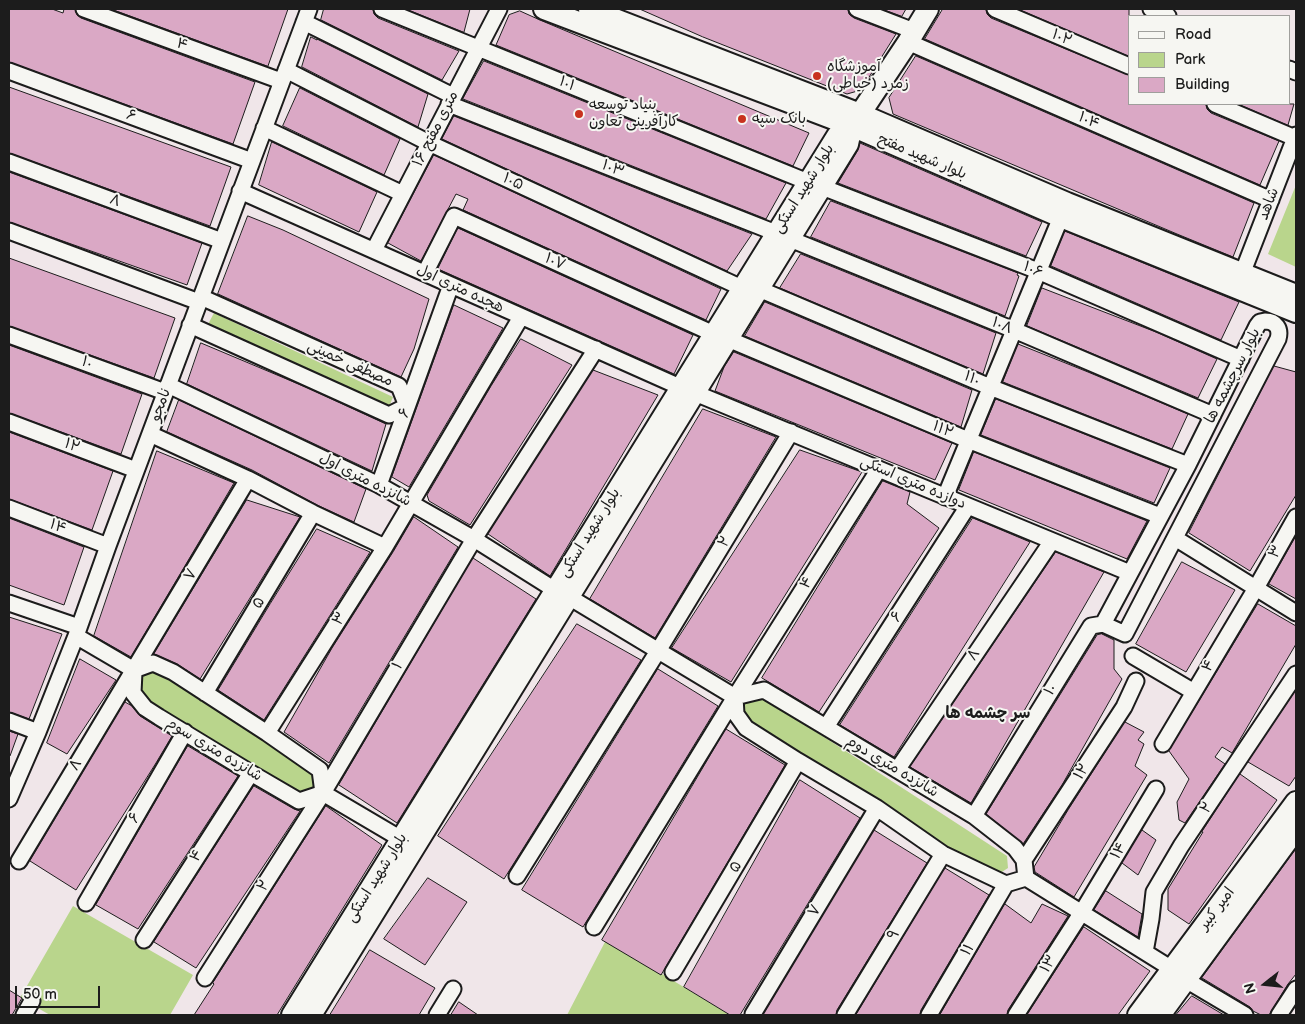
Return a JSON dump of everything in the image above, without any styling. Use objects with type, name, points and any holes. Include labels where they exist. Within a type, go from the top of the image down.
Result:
[{"type":"main road","name":"بلوار شهید مفتح","points":[[544,9],[808,110],[856,120],[1061,217],[1131,237],[1242,274],[1288,308]]},
{"type":"main road","name":"بلوار شهید مفتح","points":[[589,9],[856,120],[1067,203],[1131,237],[1288,308]]},
{"type":"main road","points":[[856,120],[928,9]]},
{"type":"main road","points":[[808,110],[818,124],[824,146],[824,155]]},
{"type":"main road","name":"بلوار شهید استکی","points":[[815,184],[824,155],[836,136],[856,120]]},
{"type":"main road","name":"بلوار شهید استکی","points":[[312,1015],[514,671],[815,184],[848,144],[856,120]]},
{"type":"main road","name":"بلوار شهید استکی","points":[[292,1015],[402,839],[514,671]]},
{"type":"main road","name":"امیر کبیر","points":[[1160,1015],[1179,974],[1296,802]]},
{"type":"main road","name":"امیر کبیر","points":[[1138,1015],[1179,974],[1295,833]]},
{"type":"street","name":"۴","points":[[84,9],[283,76]]},
{"type":"street","name":"۱۰۱","points":[[382,9],[815,184]]},
{"type":"street","name":"۱۶ متری مفتح","points":[[374,250],[499,9]]},
{"type":"street","name":"۱۰۴","points":[[857,9],[911,36],[1271,200]]},
{"type":"street","name":"۱۰۲","points":[[996,9],[1128,66]]},
{"type":"street","points":[[1151,9],[1166,15]]},
{"type":"street","name":"نامجو","points":[[9,799],[78,631],[306,15]]},
{"type":"street","name":"۱۰۳","points":[[306,15],[451,100],[783,236]]},
{"type":"street","name":"۶","points":[[9,71],[252,161]]},
{"type":"street","name":"۱۰۵","points":[[283,76],[750,289]]},
{"type":"street","points":[[1218,105],[1296,136]]},
{"type":"street","points":[[264,128],[403,194]]},
{"type":"street","name":"شاهد","points":[[1242,274],[1296,136]]},
{"type":"street","name":"۸","points":[[9,162],[222,241]]},
{"type":"street","name":"۱۰۶","points":[[815,184],[1038,272],[1241,360]]},
{"type":"street","name":"هجده متری اول","points":[[240,191],[688,390]]},
{"type":"street","name":"۱۰۷","points":[[425,273],[454,216],[721,337]]},
{"type":"street","points":[[944,497],[1061,217]]},
{"type":"street","name":"مصطفی خمینی","points":[[9,231],[200,300],[399,386],[407,406],[389,415],[190,325]]},
{"type":"street","name":"۱۰۸","points":[[783,236],[1014,330],[1212,415]]},
{"type":"street","name":"۶","points":[[379,485],[451,285]]},
{"type":"street","name":"۱۱۰","points":[[750,289],[1188,465]]},
{"type":"street","name":"بلوار سرچشمه ها","points":[[1288,308],[1278,329],[1278,339],[1125,634],[1103,624],[1188,465],[1257,326],[1260,322],[1269,321],[1288,308]]},
{"type":"street","points":[[410,503],[521,317]]},
{"type":"street","name":"۱۰","points":[[9,335],[167,389]]},
{"type":"street","name":"۱۱۲","points":[[721,337],[968,440],[1160,516]]},
{"type":"street","points":[[474,539],[596,349]]},
{"type":"street","name":"شانزده متری اول","points":[[167,389],[379,485],[474,539],[562,594]]},
{"type":"street","name":"دوازده متری استکی","points":[[688,390],[1130,574]]},
{"type":"street","name":"۱۲","points":[[9,422],[136,470]]},
{"type":"street","name":"۲","points":[[658,651],[791,432]]},
{"type":"street","points":[[150,434],[248,479],[385,547]]},
{"type":"street","name":"۴","points":[[735,697],[879,469]]},
{"type":"street","name":"۷","points":[[134,670],[248,479]]},
{"type":"street","name":"۳","points":[[267,733],[385,547],[410,503]]},
{"type":"street","name":"۶","points":[[826,727],[968,506]]},
{"type":"street","name":"۱۴","points":[[9,508],[108,546]]},
{"type":"street","name":"۵","points":[[205,694],[313,512]]},
{"type":"street","name":"۳","points":[[1256,588],[1296,517]]},
{"type":"street","points":[[1175,538],[1296,612]]},
{"type":"street","name":"۱","points":[[322,793],[474,539]]},
{"type":"street","name":"۸","points":[[897,770],[1052,541]]},
{"type":"street","name":"۴","points":[[1163,744],[1256,588]]},
{"type":"street","points":[[562,594],[735,697]]},
{"type":"street","points":[[9,603],[78,631],[134,670],[153,663],[173,672],[320,770],[322,793],[402,839]]},
{"type":"street","name":"۱۰","points":[[974,816],[1091,626],[1103,624]]},
{"type":"street","points":[[517,876],[658,651]]},
{"type":"street","points":[[1133,656],[1194,692]]},
{"type":"street","name":"۸","points":[[19,861],[134,670]]},
{"type":"street","name":"شانزده متری سوم","points":[[134,670],[133,693],[145,708],[300,801],[322,793]]},
{"type":"street","name":"۲","points":[[1145,952],[1154,892],[1181,846],[1296,674]]},
{"type":"street","name":"۱۲","points":[[1024,860],[1124,707],[1136,681]]},
{"type":"street","name":"شانزده متری دوم","points":[[735,697],[764,690],[974,816],[1015,848],[1024,860]]},
{"type":"street","points":[[735,697],[736,714],[746,728],[877,808],[942,854],[1006,884],[1026,878],[1245,1015]]},
{"type":"street","points":[[594,927],[735,697]]},
{"type":"street","points":[[9,721],[38,732]]},
{"type":"street","name":"۶","points":[[86,903],[185,732]]},
{"type":"street","name":"۵","points":[[673,972],[798,761]]},
{"type":"street","name":"۴","points":[[144,940],[251,773]]},
{"type":"street","name":"۱۴","points":[[1082,912],[1156,789]]},
{"type":"street","name":"۲","points":[[205,978],[322,793]]},
{"type":"street","name":"۷","points":[[752,1014],[877,808]]},
{"type":"street","name":"۹","points":[[845,1015],[942,854]]},
{"type":"street","points":[[1024,860],[1026,878]]},
{"type":"street","name":"۱۱","points":[[929,1015],[1006,884]]},
{"type":"street","name":"۱۳","points":[[1016,1015],[1082,912]]},
{"type":"street","points":[[437,1015],[453,989]]},
{"type":"street","points":[[1279,1015],[1296,989]]},
{"type":"street","points":[[24,1015],[32,1001]]},
{"type":"green space","points":[[1296,185],[1296,267],[1268,254]]},
{"type":"green space","points":[[214,313],[393,397],[387,412],[206,328]]},
{"type":"green space","points":[[154,669],[315,771],[318,785],[308,794],[300,795],[142,697],[133,679]]},
{"type":"green space","points":[[761,696],[1007,856],[1008,868],[988,881],[740,718],[741,710],[747,699]]},
{"type":"green space","points":[[73,906],[193,975],[170,1015],[50,1015],[20,998]]},
{"type":"green space","points":[[606,940],[730,1015],[567,1015]]},
{"type":"building","points":[[10,9],[52,9],[63,13],[64,9],[75,9],[77,15],[81,18],[255,82],[233,144],[9,62]]},
{"type":"building","points":[[111,9],[288,9],[268,66]]},
{"type":"building","points":[[324,9],[373,9],[374,14],[378,18],[459,51],[442,80],[321,20]]},
{"type":"building","points":[[406,9],[470,9],[464,32]]},
{"type":"building","points":[[640,9],[848,9],[849,14],[854,18],[896,34],[861,90],[847,94],[703,37]]},
{"type":"building","points":[[882,9],[906,9],[902,16]]},
{"type":"building","points":[[943,9],[986,9],[987,14],[991,18],[1128,75],[1128,105],[1206,105],[1211,113],[1279,141],[1260,185],[925,39]]},
{"type":"building","points":[[1018,9],[1129,9],[1128,56]]},
{"type":"building","points":[[520,11],[809,133],[793,166],[496,45],[509,15]]},
{"type":"building","points":[[311,37],[428,94],[418,127],[302,67]]},
{"type":"building","points":[[916,56],[1254,203],[1233,257],[893,114],[889,98]]},
{"type":"building","points":[[484,61],[786,183],[766,219],[463,99]]},
{"type":"building","points":[[9,87],[231,167],[210,226],[9,153]]},
{"type":"building","points":[[300,88],[400,139],[384,175],[283,126]]},
{"type":"building","points":[[1294,104],[1288,125],[1240,105]]},
{"type":"building","points":[[454,116],[752,234],[727,271],[442,139]]},
{"type":"building","points":[[272,142],[377,192],[359,232],[259,185]]},
{"type":"building","points":[[860,143],[1042,222],[1026,256],[838,183],[858,150]]},
{"type":"building","points":[[434,155],[721,289],[706,320],[463,210],[468,199],[456,194],[421,261],[388,243]]},
{"type":"building","points":[[9,172],[202,243],[187,285],[9,222]]},
{"type":"building","points":[[831,201],[1018,273],[1017,275],[1019,276],[1005,316],[811,237]]},
{"type":"building","points":[[248,216],[283,230],[429,299],[414,349],[401,377],[218,294]]},
{"type":"building","points":[[458,228],[693,335],[674,374],[438,269]]},
{"type":"building","points":[[1065,231],[1239,302],[1221,340],[1051,266]]},
{"type":"building","points":[[801,254],[996,333],[983,374],[780,288]]},
{"type":"building","points":[[9,258],[175,318],[154,378],[9,326]]},
{"type":"building","points":[[1042,288],[1156,332],[1217,359],[1198,398],[1027,326]]},
{"type":"building","points":[[765,302],[972,390],[961,427],[745,336]]},
{"type":"building","points":[[454,305],[503,328],[409,487],[392,477]]},
{"type":"building","points":[[521,339],[572,365],[470,525],[429,501],[427,495]]},
{"type":"building","points":[[201,343],[308,388],[386,424],[372,471],[187,384]]},
{"type":"building","points":[[1018,344],[1188,414],[1172,449],[1003,382]]},
{"type":"building","points":[[9,345],[142,394],[121,454],[9,413]]},
{"type":"building","points":[[734,352],[952,443],[935,480],[715,391],[724,367]]},
{"type":"building","points":[[1274,366],[1296,372],[1296,495],[1250,571],[1189,533]]},
{"type":"building","points":[[593,370],[658,395],[550,576],[488,534]]},
{"type":"building","points":[[996,399],[1170,468],[1154,503],[981,435]]},
{"type":"building","points":[[179,400],[366,489],[354,522],[317,505],[252,470],[167,432]]},
{"type":"building","points":[[703,409],[776,437],[655,638],[590,599]]},
{"type":"building","points":[[9,432],[113,471],[92,530],[9,499]]},
{"type":"building","points":[[800,450],[862,472],[731,682],[672,648]]},
{"type":"building","points":[[157,451],[234,483],[131,657],[94,636]]},
{"type":"building","points":[[974,452],[1147,521],[1127,559],[959,490]]},
{"type":"building","points":[[883,481],[910,492],[907,504],[939,528],[819,712],[762,678]]},
{"type":"building","points":[[247,500],[300,517],[200,679],[177,664],[154,654]]},
{"type":"building","points":[[414,517],[458,547],[329,763],[284,732],[332,648]]},
{"type":"building","points":[[9,518],[84,547],[64,605],[9,585]]},
{"type":"building","points":[[973,518],[1030,542],[894,757],[840,725]]},
{"type":"building","points":[[317,529],[370,552],[264,720],[218,690]]},
{"type":"building","points":[[1296,536],[1296,599],[1269,584]]},
{"type":"building","points":[[1056,552],[1104,572],[971,803],[910,767]]},
{"type":"building","points":[[473,558],[536,599],[397,823],[339,785]]},
{"type":"building","points":[[1182,562],[1235,590],[1186,672],[1136,644]]},
{"type":"building","points":[[1258,604],[1296,626],[1296,644],[1232,753],[1222,747],[1215,757],[1225,764],[1185,823],[1179,820],[1177,802],[1189,779],[1169,751]]},
{"type":"building","points":[[9,617],[62,634],[29,719],[9,712]]},
{"type":"building","points":[[577,624],[641,660],[504,879],[438,836]]},
{"type":"building","points":[[1102,634],[1114,640],[1114,669],[1122,679],[1062,785],[1023,844],[986,814],[1097,635]]},
{"type":"building","points":[[80,659],[116,680],[67,754],[47,743]]},
{"type":"building","points":[[658,669],[718,706],[583,927],[522,890]]},
{"type":"building","points":[[1296,690],[1296,776],[1289,786],[1248,762]]},
{"type":"building","points":[[125,702],[132,706],[140,716],[172,736],[76,890],[30,861]]},
{"type":"building","points":[[1125,722],[1144,732],[1138,740],[1144,744],[1135,766],[1147,775],[1074,897],[1035,872],[1034,867],[1068,810]]},
{"type":"building","points":[[726,729],[785,765],[661,975],[602,940]]},
{"type":"building","points":[[9,731],[18,734],[10,756],[9,756]]},
{"type":"building","points":[[188,746],[238,776],[138,929],[96,905]]},
{"type":"building","points":[[1240,774],[1277,800],[1189,924],[1168,910],[1168,889]]},
{"type":"building","points":[[800,780],[860,818],[740,1015],[730,1015],[684,987]]},
{"type":"building","points":[[254,786],[300,811],[196,968],[154,942]]},
{"type":"building","points":[[326,806],[382,845],[277,1015],[194,1015],[213,983]]},
{"type":"building","points":[[874,830],[927,863],[837,1010],[836,1015],[763,1015]]},
{"type":"building","points":[[1142,830],[1156,840],[1138,875],[1122,863]]},
{"type":"building","points":[[1296,849],[1296,974],[1269,1015],[1261,1015],[1202,978]]},
{"type":"building","points":[[945,868],[989,895],[921,1010],[920,1015],[856,1015]]},
{"type":"building","points":[[428,878],[467,902],[425,965],[384,939]]},
{"type":"building","points":[[1106,891],[1142,914],[1138,937],[1094,910]]},
{"type":"building","points":[[1005,904],[1031,923],[1042,904],[1068,916],[1008,1010],[1007,1015],[940,1015]]},
{"type":"building","points":[[1084,927],[1150,971],[1118,1015],[1027,1015]]},
{"type":"building","points":[[370,950],[435,988],[419,1015],[330,1015]]},
{"type":"building","points":[[9,990],[22,998],[12,1015],[9,1015]]},
{"type":"building","points":[[1192,996],[1224,1015],[1176,1015]]},
{"type":"building","points":[[459,1002],[478,1015],[451,1015]]},
{"type":"place","name":"آموزشگاه زمرد (خیاطی)","points":[[817,76]]},
{"type":"place","name":"بنیاد توسعه کارآفرینی تعاون","points":[[579,114]]},
{"type":"place","name":"بانک سپه","points":[[742,119]]},
{"type":"district","name":"سر چشمه ها","points":[[988,714]]}]
